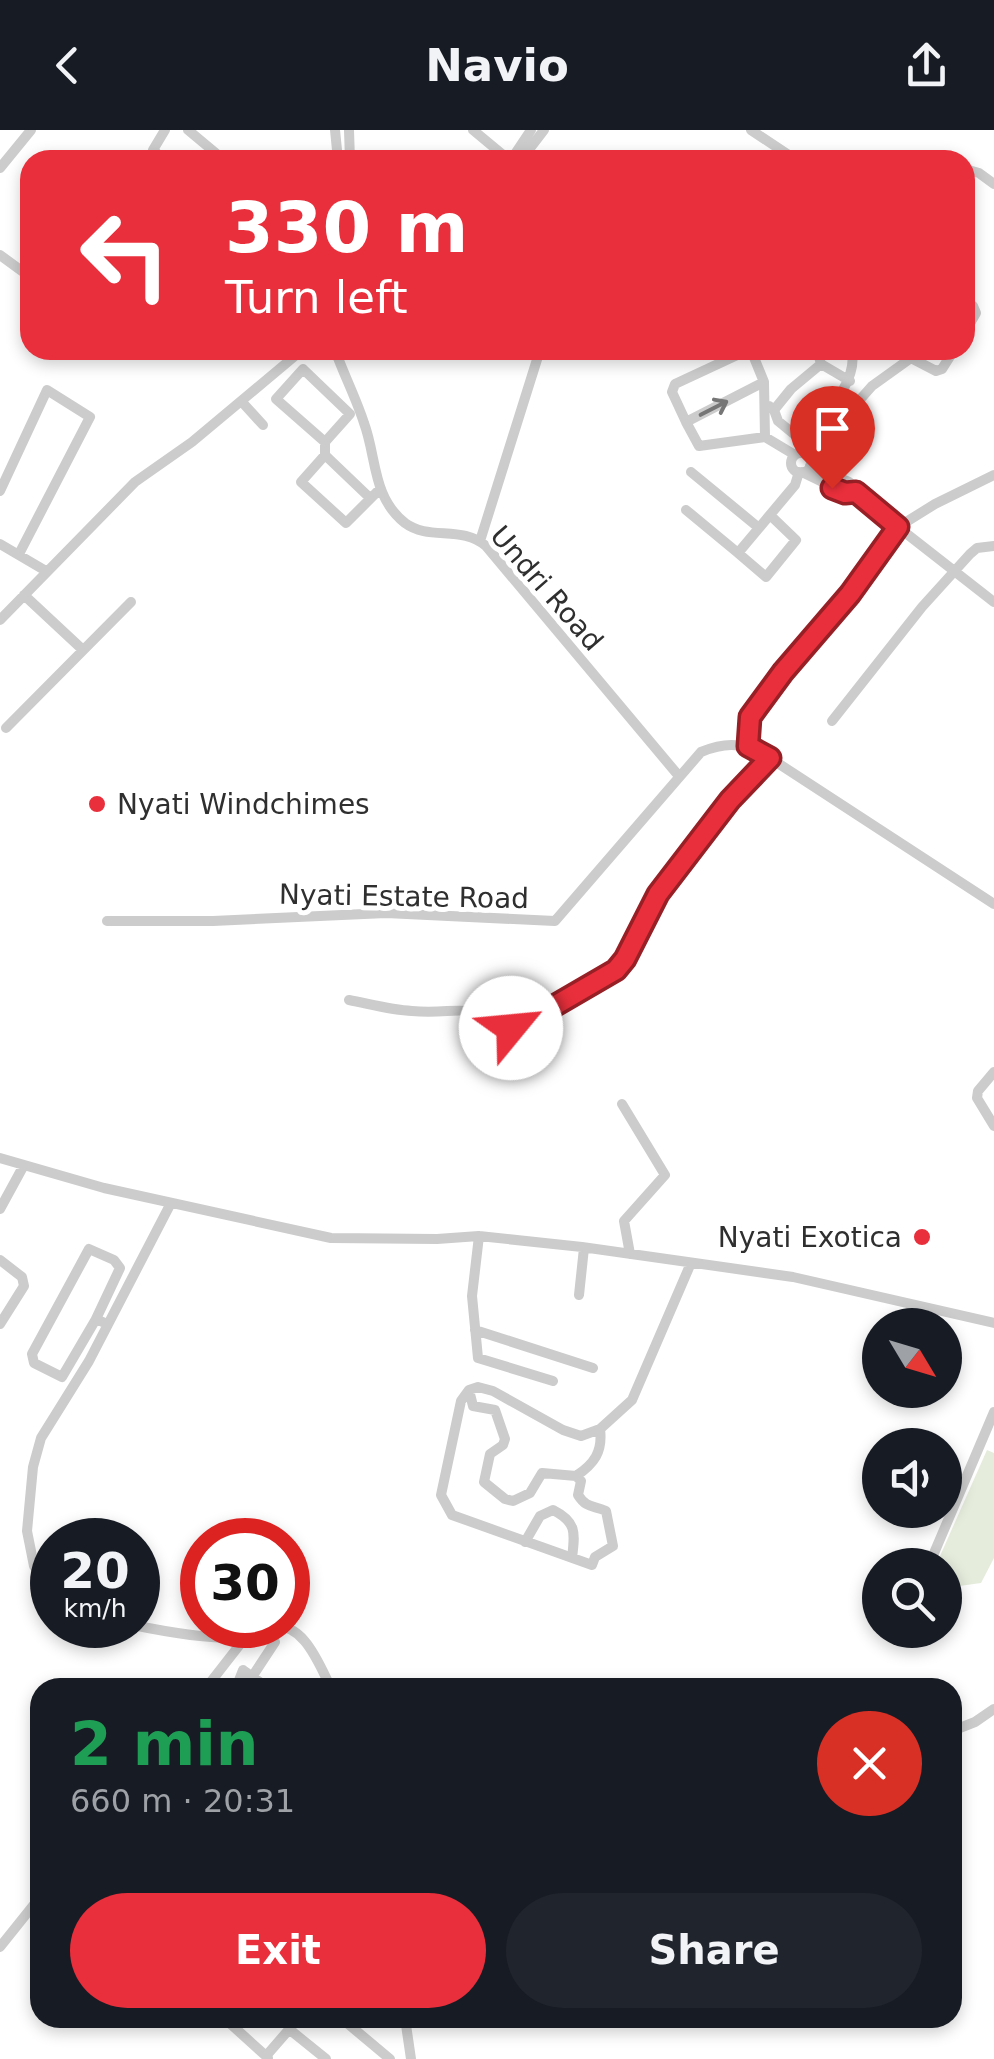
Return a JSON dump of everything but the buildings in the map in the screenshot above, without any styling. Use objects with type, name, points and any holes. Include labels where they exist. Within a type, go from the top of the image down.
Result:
[{"type":"street","points":[[0,168],[32,130]]},
{"type":"street","points":[[188,130],[212,150]]},
{"type":"street","points":[[473,130],[498,150]]},
{"type":"street","points":[[529,150],[544,130]]},
{"type":"street","points":[[752,130],[781,150]]},
{"type":"street","points":[[0,620],[136,482],[290,360]]},
{"type":"street","points":[[325,442],[276,399],[303,369],[350,414],[325,442],[325,456],[301,482],[346,523],[375,494],[369,437],[338,360]]},
{"type":"street","points":[[480,541],[537,360]]},
{"type":"street","points":[[728,360],[675,384],[672,392],[700,446],[765,437],[795,455],[804,454],[805,467]]},
{"type":"street","points":[[754,360],[778,420],[801,440],[850,380],[853,360]]},
{"type":"street","points":[[821,360],[850,380]]},
{"type":"street","points":[[738,553],[872,386],[902,360]]},
{"type":"street","points":[[920,360],[938,370],[946,360]]},
{"type":"street","points":[[765,437],[770,406],[822,364]]},
{"type":"street","points":[[324,388],[342,370]]},
{"type":"street","points":[[686,422],[764,382]]},
{"type":"street","points":[[0,491],[47,390],[90,417],[19,554]]},
{"type":"street","points":[[242,402],[263,426]]},
{"type":"street","points":[[795,455],[792,466],[849,482],[898,527],[994,602]]},
{"type":"street","name":"Undri Road","points":[[325,456],[375,494],[406,524],[468,534],[480,541],[678,775]]},
{"type":"street","points":[[691,472],[759,528]]},
{"type":"street","points":[[994,475],[898,527],[850,594],[750,717],[748,746],[994,904]]},
{"type":"street","points":[[686,510],[766,577],[796,540],[770,515]]},
{"type":"street","points":[[0,544],[46,572]]},
{"type":"street","points":[[832,721],[922,607],[977,548],[994,546]]},
{"type":"street","points":[[24,594],[83,650]]},
{"type":"street","points":[[6,728],[131,602]]},
{"type":"street","name":"Nyati Estate Road","points":[[107,922],[213,922],[386,913],[555,920],[701,752],[720,744],[748,746]]},
{"type":"street","points":[[350,1000],[411,1011],[467,1008],[511,1028],[530,1020],[616,970],[658,894],[730,800],[770,758]]},
{"type":"street","points":[[994,1072],[977,1098],[994,1126]]},
{"type":"street","points":[[622,1104],[665,1175],[624,1221],[630,1254]]},
{"type":"street","points":[[0,1158],[331,1238],[479,1236],[584,1248],[793,1277],[994,1323]]},
{"type":"street","points":[[0,1209],[24,1166]]},
{"type":"street","points":[[30,1546],[27,1531],[32,1467],[52,1417],[108,1324],[171,1202]]},
{"type":"street","points":[[479,1236],[472,1296],[478,1358],[552,1381]]},
{"type":"street","points":[[89,1248],[114,1260],[120,1268],[96,1319],[64,1376],[60,1378],[34,1362],[32,1354],[89,1248]]},
{"type":"street","points":[[579,1295],[584,1248]]},
{"type":"street","points":[[0,1260],[22,1277],[24,1286],[0,1324]]},
{"type":"street","points":[[469,1390],[473,1406],[495,1410],[505,1439],[504,1445],[490,1454],[484,1476],[484,1482],[494,1491],[513,1501],[530,1493],[542,1473],[576,1476],[582,1501],[593,1510],[606,1511],[614,1546],[595,1557],[592,1564],[452,1514],[441,1495],[460,1401],[469,1390],[478,1387],[494,1391],[563,1430],[582,1436],[600,1430],[632,1400],[690,1263]]},
{"type":"street","points":[[96,1319],[108,1324]]},
{"type":"street","points":[[475,1330],[594,1368]]},
{"type":"street","points":[[936,1548],[994,1412]]},
{"type":"street","points":[[576,1476],[596,1458],[601,1448],[600,1430]]},
{"type":"street","points":[[525,1542],[540,1516],[553,1510],[572,1523],[576,1532],[572,1558]]},
{"type":"street","points":[[214,1678],[237,1648]]},
{"type":"street","points":[[252,1676],[272,1648]]},
{"type":"street","points":[[309,1648],[325,1678]]},
{"type":"street","points":[[239,1678],[243,1670],[255,1678]]},
{"type":"street","points":[[962,1727],[994,1709]]},
{"type":"street","points":[[0,1947],[30,1910]]},
{"type":"street","points":[[235,2028],[268,2058],[289,2029],[326,2059]]},
{"type":"street","points":[[353,2028],[390,2059]]},
{"type":"street","points":[[406,2028],[411,2059]]},
{"type":"green space","points":[[987,1450],[994,1453],[994,1558],[981,1583],[962,1586],[962,1548],[944,1548],[952,1528],[962,1528],[962,1506]]},
{"type":"place","name":"Nyati Windchimes","points":[[97,804]]},
{"type":"place","name":"Nyati Exotica","points":[[922,1237]]},
{"type":"route","points":[[511,1028],[616,970],[658,894],[730,800],[770,758],[748,746],[750,717],[850,594],[898,527],[856,492],[832,488]]}]
